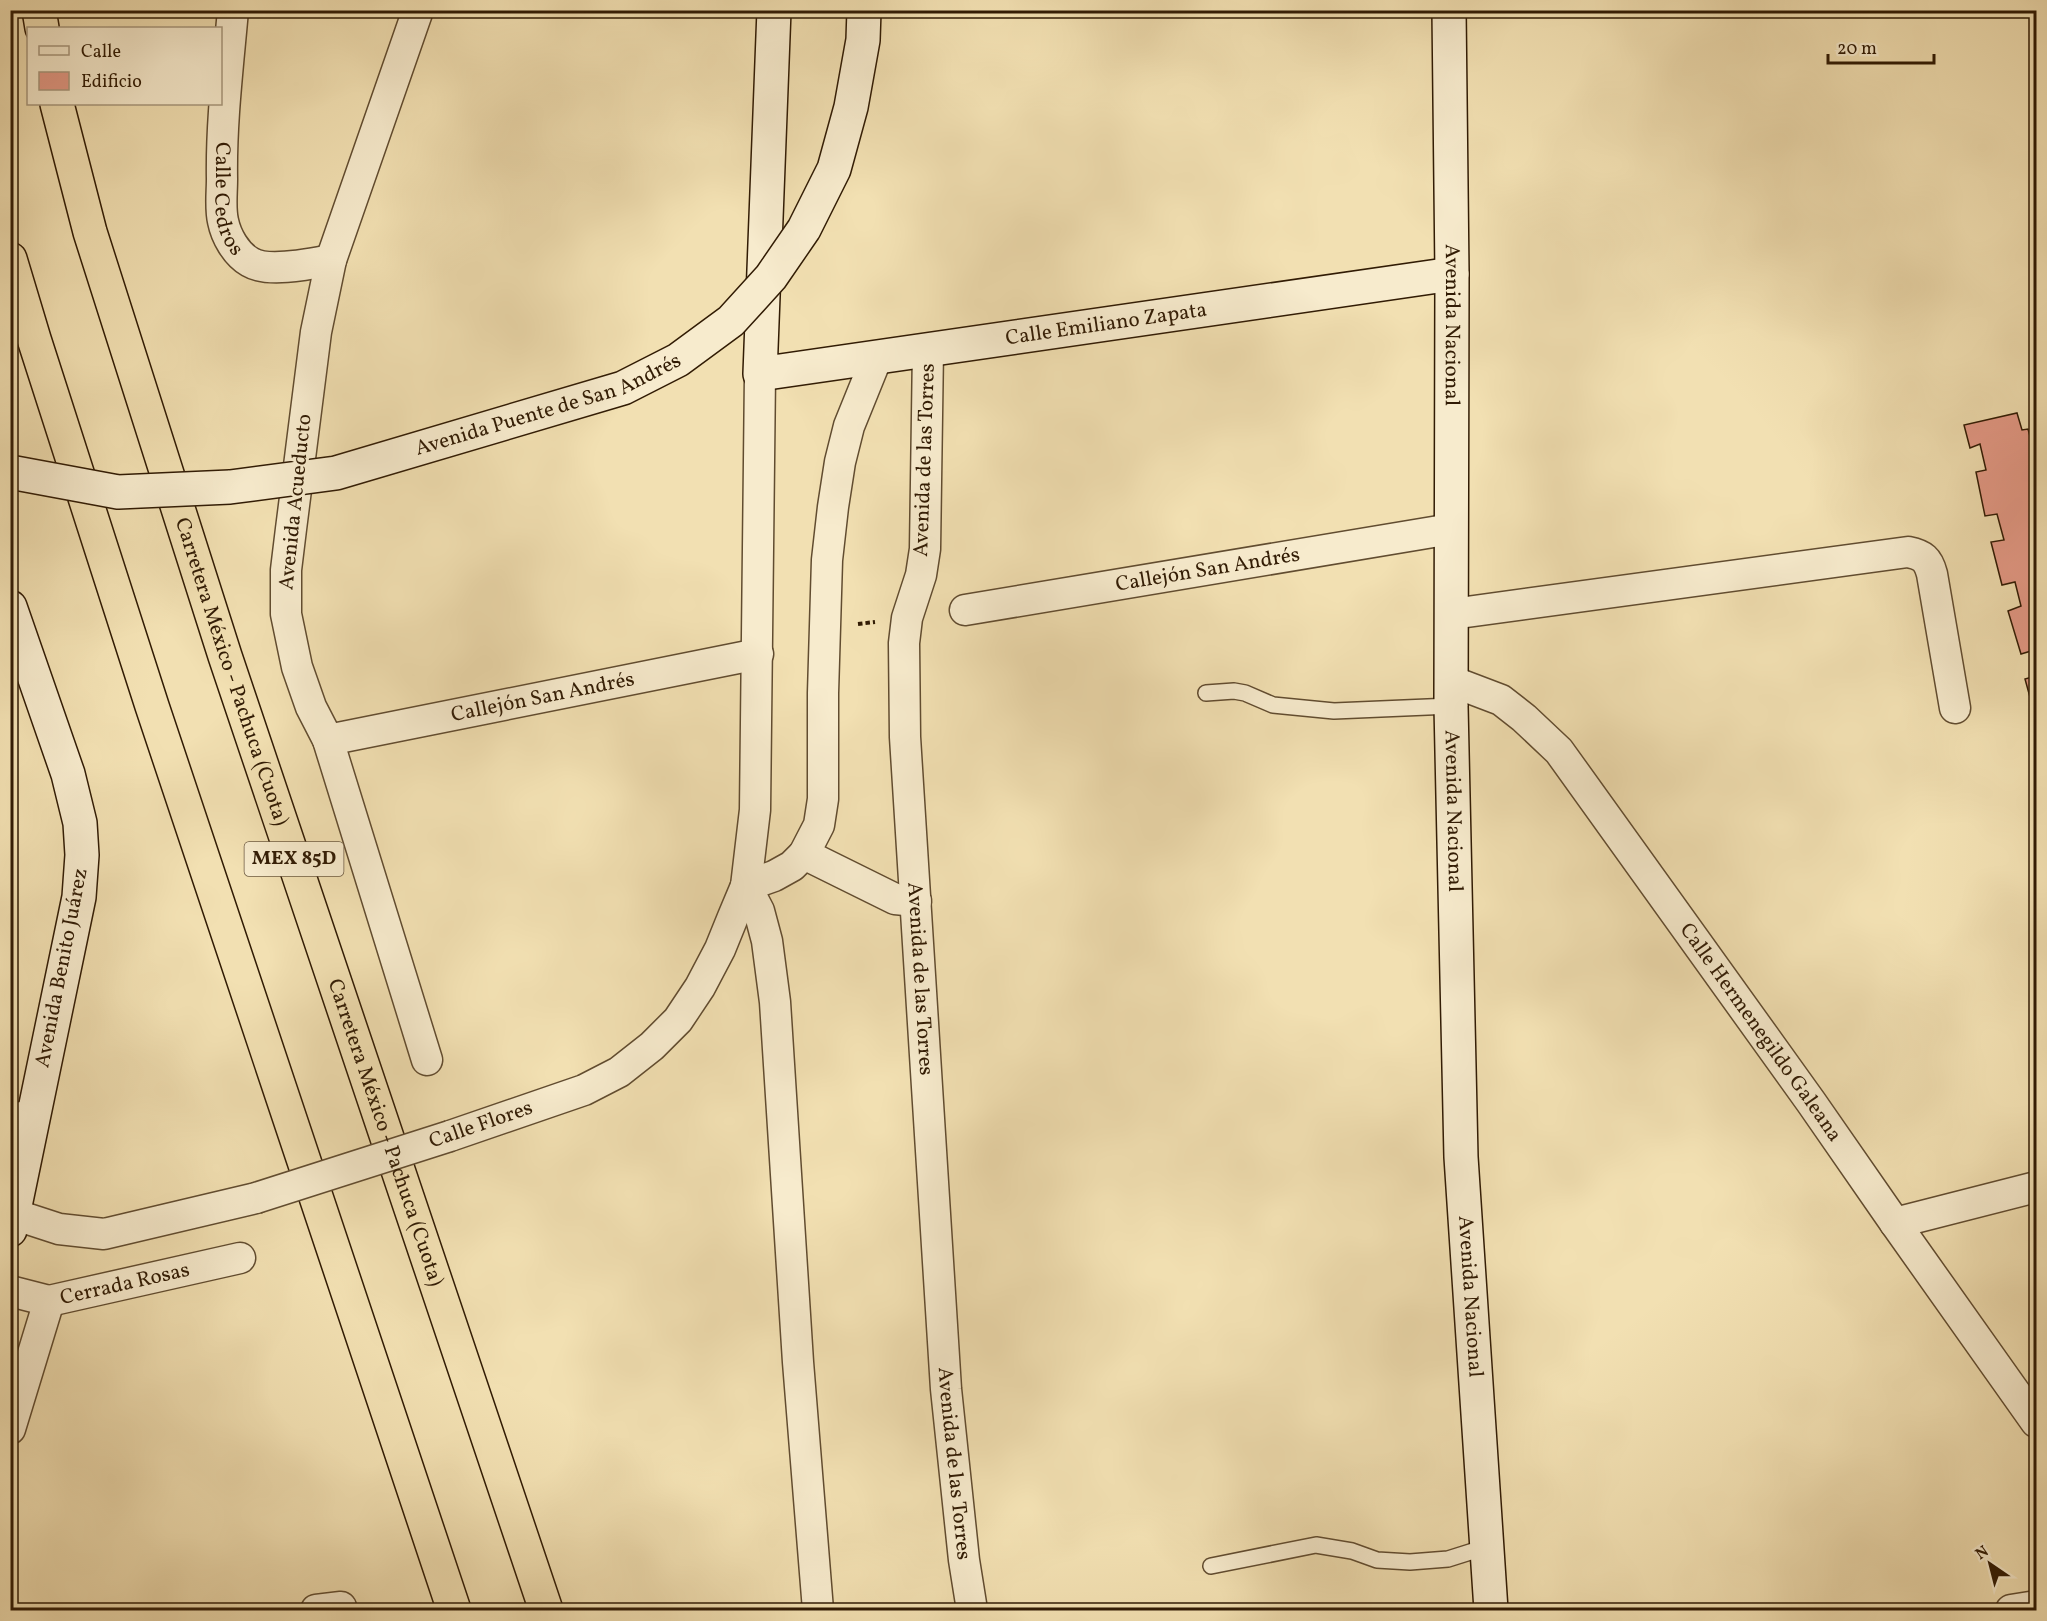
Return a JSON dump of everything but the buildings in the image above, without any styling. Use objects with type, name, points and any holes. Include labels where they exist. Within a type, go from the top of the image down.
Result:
[{"type":"highway","points":[[39,10],[42,27]]},
{"type":"highway","name":"Carretera México - Pachuca (Cuota)","points":[[57,105],[90,232],[221,645],[546,1611]]},
{"type":"highway","points":[[10,259],[152,706],[454,1611]]},
{"type":"main road","points":[[760,374],[774,10]]},
{"type":"main road","name":"Avenida Puente de San Andrés","points":[[10,472],[118,492],[230,487],[336,473],[623,387],[678,360],[731,321],[771,276],[804,229],[837,159],[851,107],[863,40],[864,10]]},
{"type":"main road","name":"Avenida Nacional","points":[[1449,10],[1452,274],[1451,693],[1461,1157],[1491,1611]]},
{"type":"main road","name":"Calle Emiliano Zapata","points":[[760,374],[1452,274]]},
{"type":"main road","name":"Avenida Benito Juárez","points":[[10,607],[68,774],[80,823],[82,855],[79,897],[22,1117],[12,1222]]},
{"type":"street","name":"Calle Cedros","points":[[233,10],[221,154],[222,218],[227,234],[239,253],[250,262],[262,267],[305,265],[331,260]]},
{"type":"street","name":"Avenida Acueducto","points":[[418,10],[331,260],[316,332],[286,570],[286,614],[297,667],[310,707],[328,740],[427,1060]]},
{"type":"street","name":"Avenida de las Torres","points":[[928,349],[925,549],[921,575],[907,618],[904,643],[905,737],[946,1389],[972,1611]]},
{"type":"street","points":[[746,886],[774,876],[792,866],[804,854],[819,825],[823,799],[827,560],[833,507],[840,462],[849,426],[877,357]]},
{"type":"street","points":[[760,374],[755,810],[746,886],[759,911],[767,941],[776,1002],[798,1362],[818,1611]]},
{"type":"street","name":"Callejón San Andrés","points":[[965,610],[1451,529]]},
{"type":"street","points":[[1452,614],[1908,552],[1920,554],[1929,564],[1932,574],[1955,708]]},
{"type":"street","name":"Callejón San Andrés","points":[[328,740],[758,654]]},
{"type":"street","name":"Calle Hermenegildo Galeana","points":[[1451,693],[1501,700],[1524,718],[1559,752],[1811,1102],[2037,1422]]},
{"type":"street","points":[[804,854],[895,899],[916,901]]},
{"type":"street","name":"Calle Flores","points":[[12,1222],[104,1234],[256,1198],[584,1090],[619,1072],[652,1046],[678,1020],[700,987],[720,949],[746,886]]},
{"type":"street","points":[[1895,1223],[2037,1187]]},
{"type":"street","name":"Cerrada Rosas","points":[[10,1291],[49,1301],[240,1258]]},
{"type":"street","points":[[10,1429],[49,1301]]},
{"type":"street","points":[[2011,1611],[2037,1606]]},
{"type":"lane","points":[[1206,693],[1234,691],[1273,705],[1334,711],[1451,693]]},
{"type":"lane","points":[[1211,1566],[1316,1545],[1352,1551],[1377,1560],[1410,1562],[1448,1558],[1486,1547]]}]
